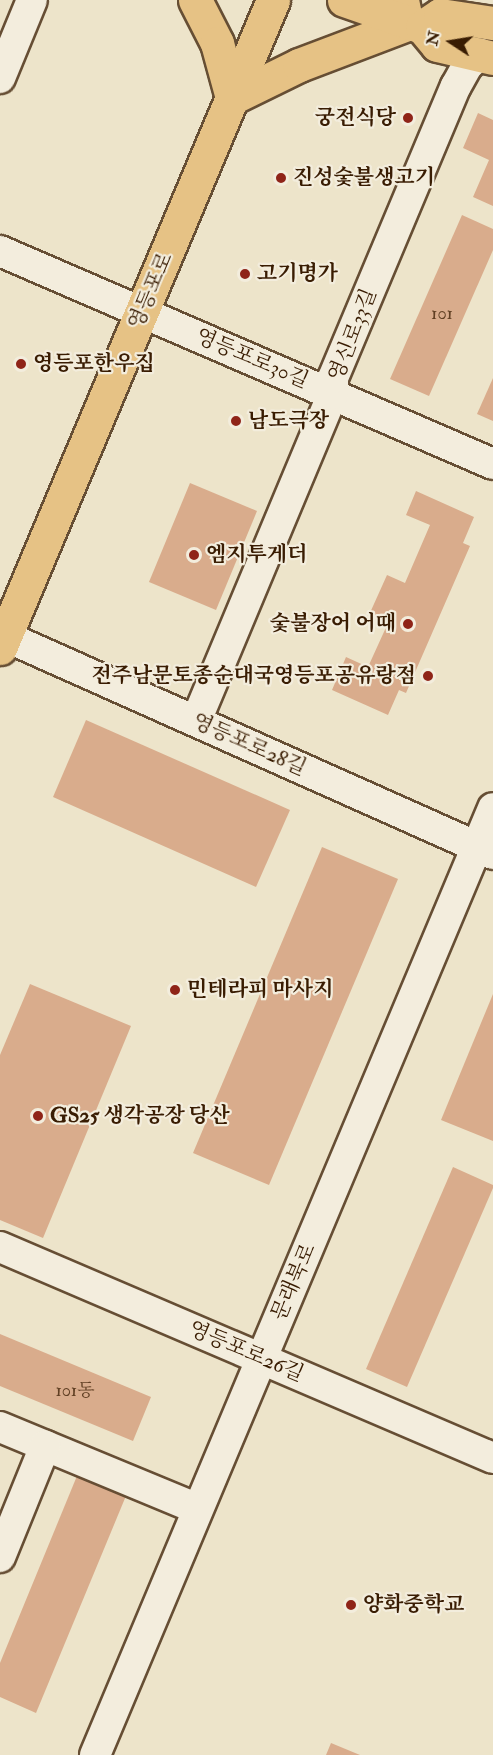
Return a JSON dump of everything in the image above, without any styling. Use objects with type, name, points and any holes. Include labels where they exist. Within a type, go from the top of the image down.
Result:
[{"type":"main road","points":[[195,0],[217,43],[232,98],[299,65],[410,17]]},
{"type":"main road","name":"영등포로","points":[[2,639],[273,0]]},
{"type":"main road","points":[[344,0],[410,17],[440,15],[493,23]]},
{"type":"main road","points":[[410,17],[437,45],[486,56]]},
{"type":"street","points":[[0,78],[32,0]]},
{"type":"street","name":"영신로33길","points":[[196,721],[333,394],[333,378],[456,86],[467,66],[486,56]]},
{"type":"street","name":"영등포로30길","points":[[0,251],[493,464]]},
{"type":"street","name":"영등포로28길","points":[[2,639],[196,721],[485,851]]},
{"type":"street","name":"문래북로","points":[[95,1755],[261,1359],[485,851],[493,808]]},
{"type":"street","name":"영등포로26길","points":[[0,1247],[493,1458]]},
{"type":"street","points":[[0,1427],[198,1509]]},
{"type":"street","points":[[0,1557],[45,1446]]},
{"type":"building","points":[[478,113],[493,120],[493,206],[473,197],[489,160],[463,148]]},
{"type":"building","points":[[462,215],[493,229],[493,250],[429,396],[390,379]]},
{"type":"building","points":[[493,378],[493,421],[477,414]]},
{"type":"building","points":[[190,483],[257,511],[216,610],[149,582]]},
{"type":"building","points":[[416,491],[474,517],[463,543],[470,546],[406,693],[399,690],[388,715],[332,690],[346,657],[368,667],[388,623],[369,615],[387,575],[405,583],[430,525],[406,515]]},
{"type":"building","points":[[86,720],[290,810],[256,887],[53,797]]},
{"type":"building","points":[[322,847],[398,879],[269,1185],[193,1153]]},
{"type":"building","points":[[30,984],[131,1026],[43,1238],[0,1220],[0,1055]]},
{"type":"building","points":[[493,994],[493,1141],[441,1120]]},
{"type":"building","points":[[453,1167],[493,1185],[493,1188],[407,1387],[366,1369]]},
{"type":"building","points":[[0,1334],[151,1397],[133,1441],[0,1386]]},
{"type":"building","points":[[79,1471],[128,1491],[36,1713],[0,1697],[0,1663]]},
{"type":"building","points":[[331,1743],[360,1755],[326,1755]]},
{"type":"place","name":"궁전식당","points":[[408,118]]},
{"type":"place","name":"진성숯불생고기","points":[[281,178]]},
{"type":"place","name":"고기명가","points":[[245,274]]},
{"type":"place","name":"영등포한우집","points":[[21,364]]},
{"type":"place","name":"남도극장","points":[[236,421]]},
{"type":"place","name":"엠지투게더","points":[[194,555]]},
{"type":"place","name":"숯불장어 어때","points":[[408,624]]},
{"type":"place","name":"전주남문토종순대국영등포공유랑점","points":[[428,676]]},
{"type":"place","name":"민테라피 마사지","points":[[175,990]]},
{"type":"place","name":"GS25 생각공장 당산","points":[[38,1116]]},
{"type":"place","name":"양화중학교","points":[[351,1605]]}]
